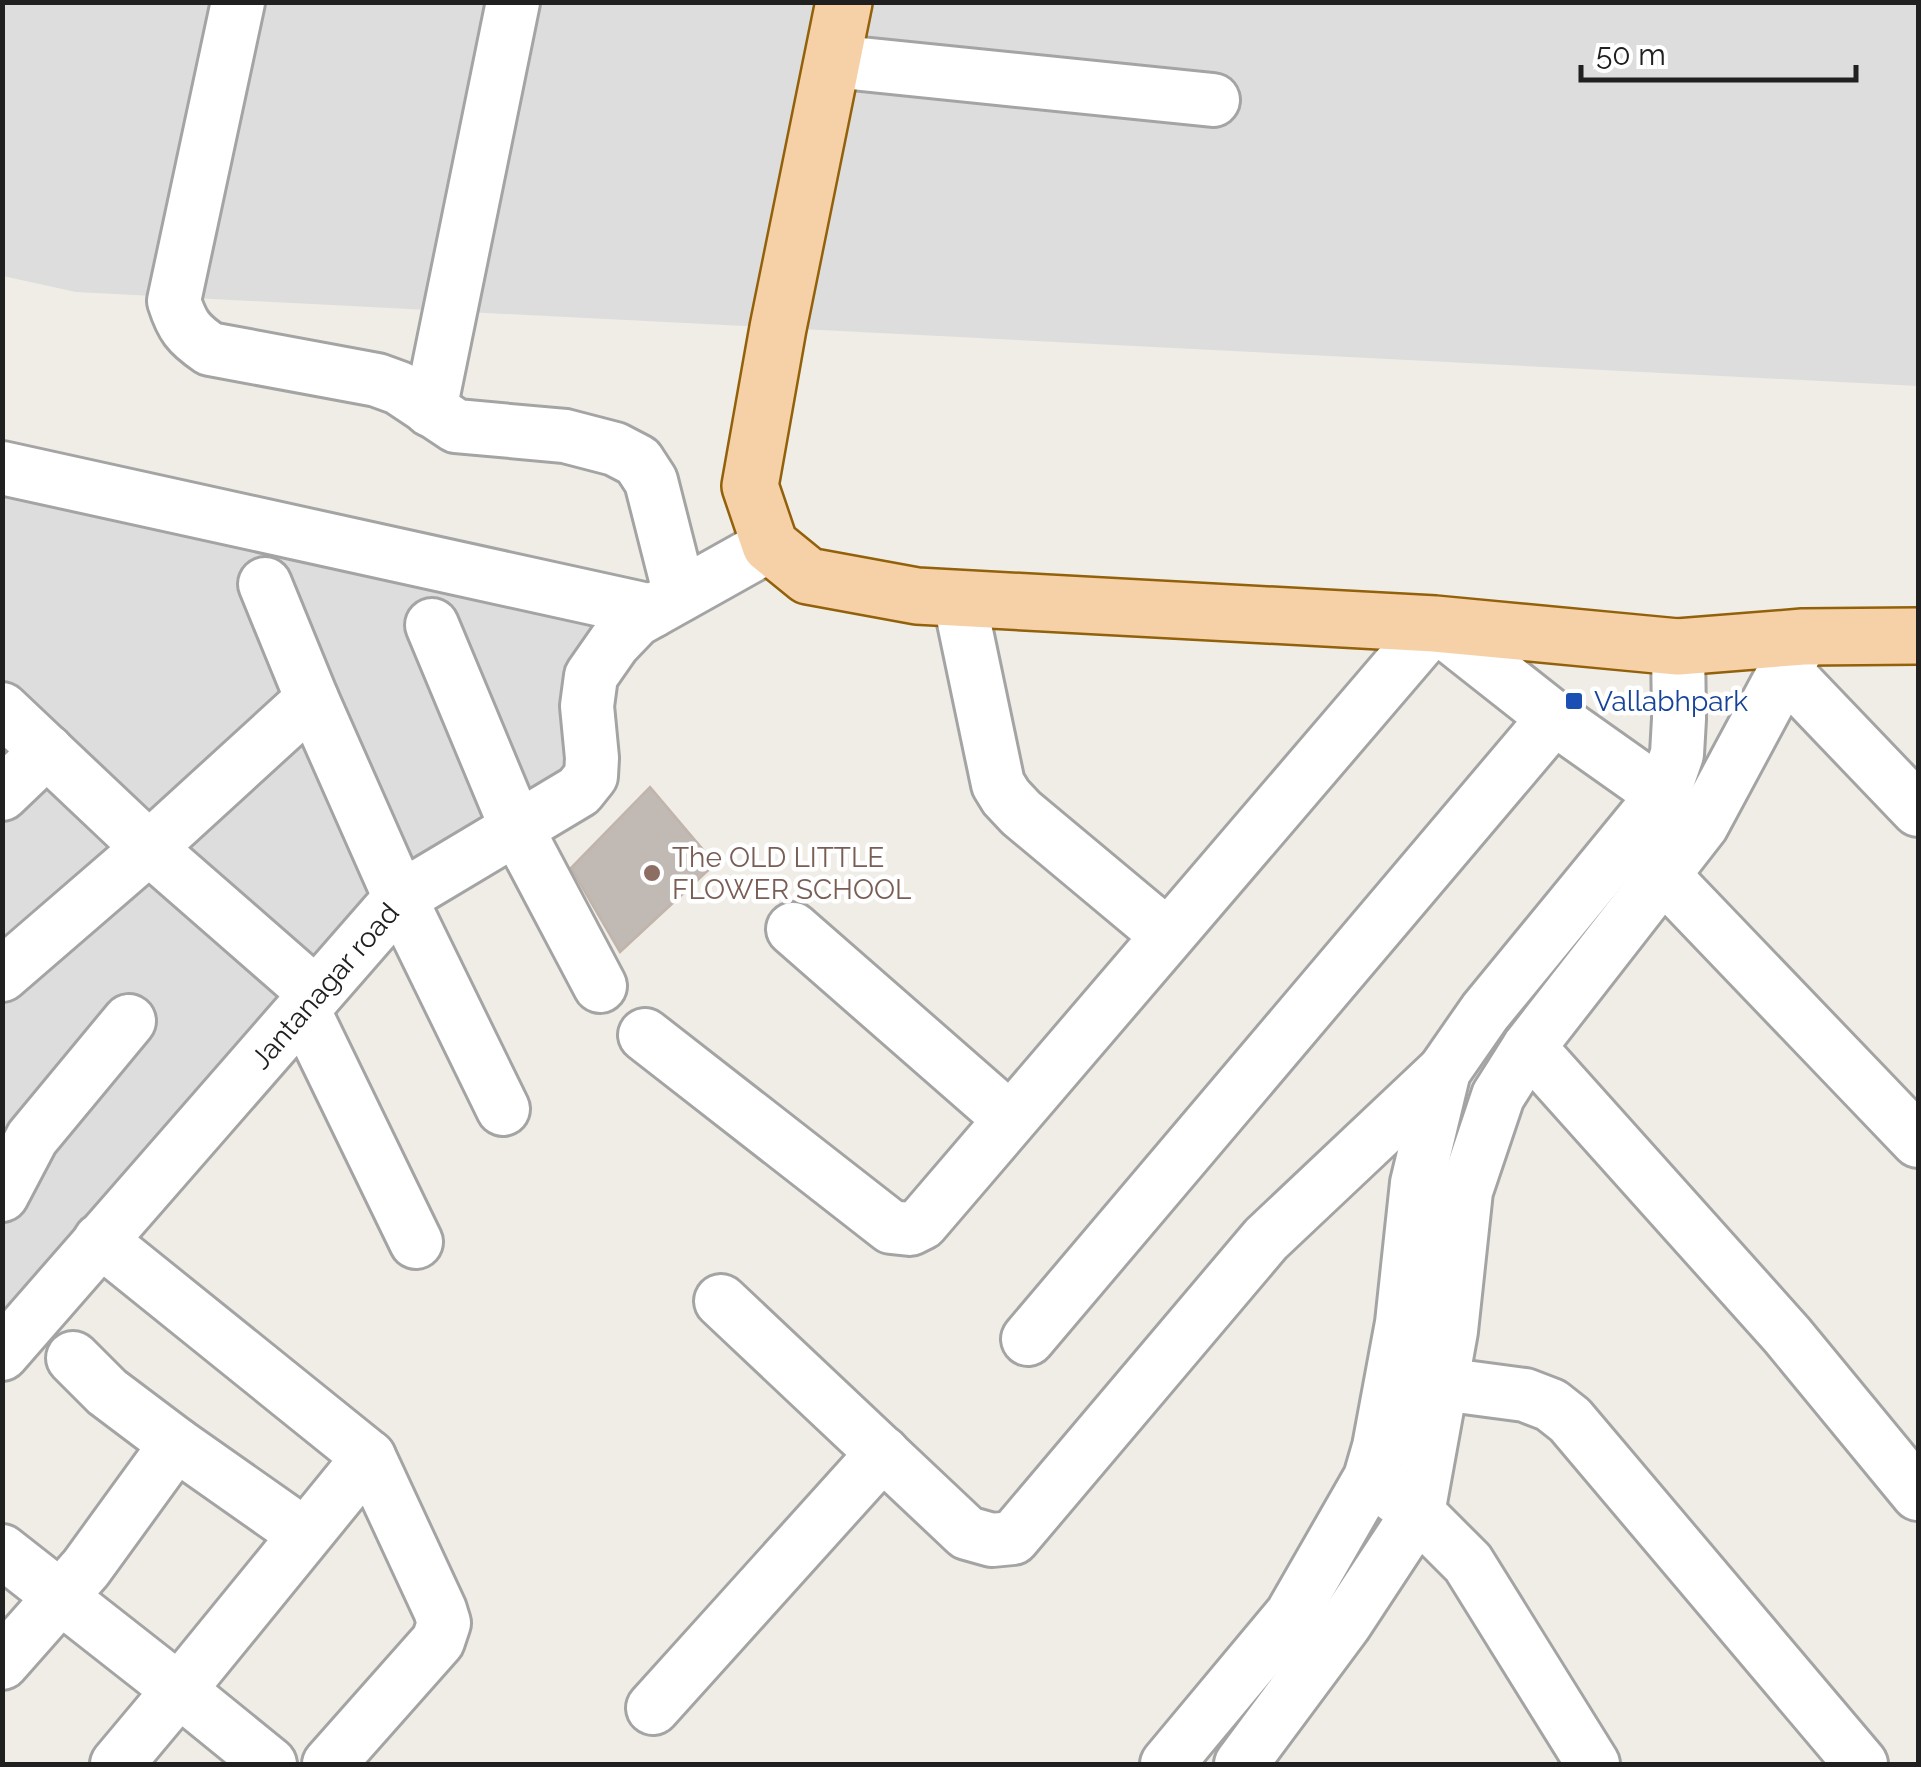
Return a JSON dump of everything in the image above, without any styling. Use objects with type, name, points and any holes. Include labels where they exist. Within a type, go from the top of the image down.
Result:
[{"type":"main road","points":[[844,2],[750,486],[770,545],[808,576],[917,596],[1434,624],[1794,654],[1918,636]]},
{"type":"street","points":[[2,468],[666,603],[651,481],[638,461],[614,449],[565,436],[456,426],[399,388],[377,380],[210,349],[181,324],[174,302],[238,2]]},
{"type":"street","points":[[430,410],[513,2]]},
{"type":"street","points":[[832,61],[1213,100]]},
{"type":"street","name":"Jantanagar road","points":[[2,1354],[400,898],[579,792],[591,776],[587,706],[591,676],[614,643],[636,620],[770,545]]},
{"type":"street","points":[[265,584],[400,898],[503,1109]]},
{"type":"street","points":[[959,598],[998,784],[1006,797],[1167,935]]},
{"type":"street","points":[[645,1036],[891,1226],[910,1229],[922,1223],[1434,624],[1554,718],[1663,794]]},
{"type":"street","points":[[432,625],[517,828],[600,986]]},
{"type":"street","points":[[721,1302],[966,1533],[992,1540],[1013,1538],[1266,1240],[1444,1070],[1485,1012],[1663,794],[1677,754],[1678,647]]},
{"type":"street","points":[[1167,1764],[1292,1614],[1370,1478],[1402,1322],[1436,1243],[1466,1191],[1498,1096],[1529,1047],[1702,825],[1794,654],[1918,810]]},
{"type":"street","points":[[2,975],[312,699]]},
{"type":"street","points":[[2,709],[310,1002],[416,1242]]},
{"type":"street","points":[[1028,1339],[1554,718]]},
{"type":"street","points":[[2,794],[47,751]]},
{"type":"street","points":[[1663,875],[1918,1141]]},
{"type":"street","points":[[793,929],[1010,1119]]},
{"type":"street","points":[[2,1195],[32,1138],[128,1021]]},
{"type":"street","points":[[1529,1047],[1788,1335],[1918,1494]]},
{"type":"street","points":[[1241,1764],[1345,1624],[1418,1512],[1451,1332],[1436,1243],[1417,1183],[1444,1070]]},
{"type":"street","points":[[100,1240],[369,1457],[440,1610],[444,1623],[438,1641],[328,1764]]},
{"type":"street","points":[[73,1358],[107,1392],[304,1534]]},
{"type":"street","points":[[1442,1384],[1525,1395],[1552,1405],[1570,1420],[1861,1764]]},
{"type":"street","points":[[2,1663],[86,1568],[176,1444]]},
{"type":"street","points":[[653,1708],[882,1453]]},
{"type":"street","points":[[117,1764],[369,1457]]},
{"type":"street","points":[[1370,1478],[1418,1512],[1468,1563],[1593,1764]]},
{"type":"street","points":[[2,1550],[270,1764]]},
{"type":"shaded area","points":[[3,3],[1918,3],[1918,386],[76,292],[3,276]]},
{"type":"shaded area","points":[[3,483],[627,614],[582,760],[381,899],[3,1311]]},
{"type":"building","points":[[650,787],[715,864],[620,952],[571,868]]},
{"type":"place","name":"Vallabhpark","points":[[1574,701]]},
{"type":"place","name":"The OLD LITTLE FLOWER SCHOOL","points":[[652,873]]}]
